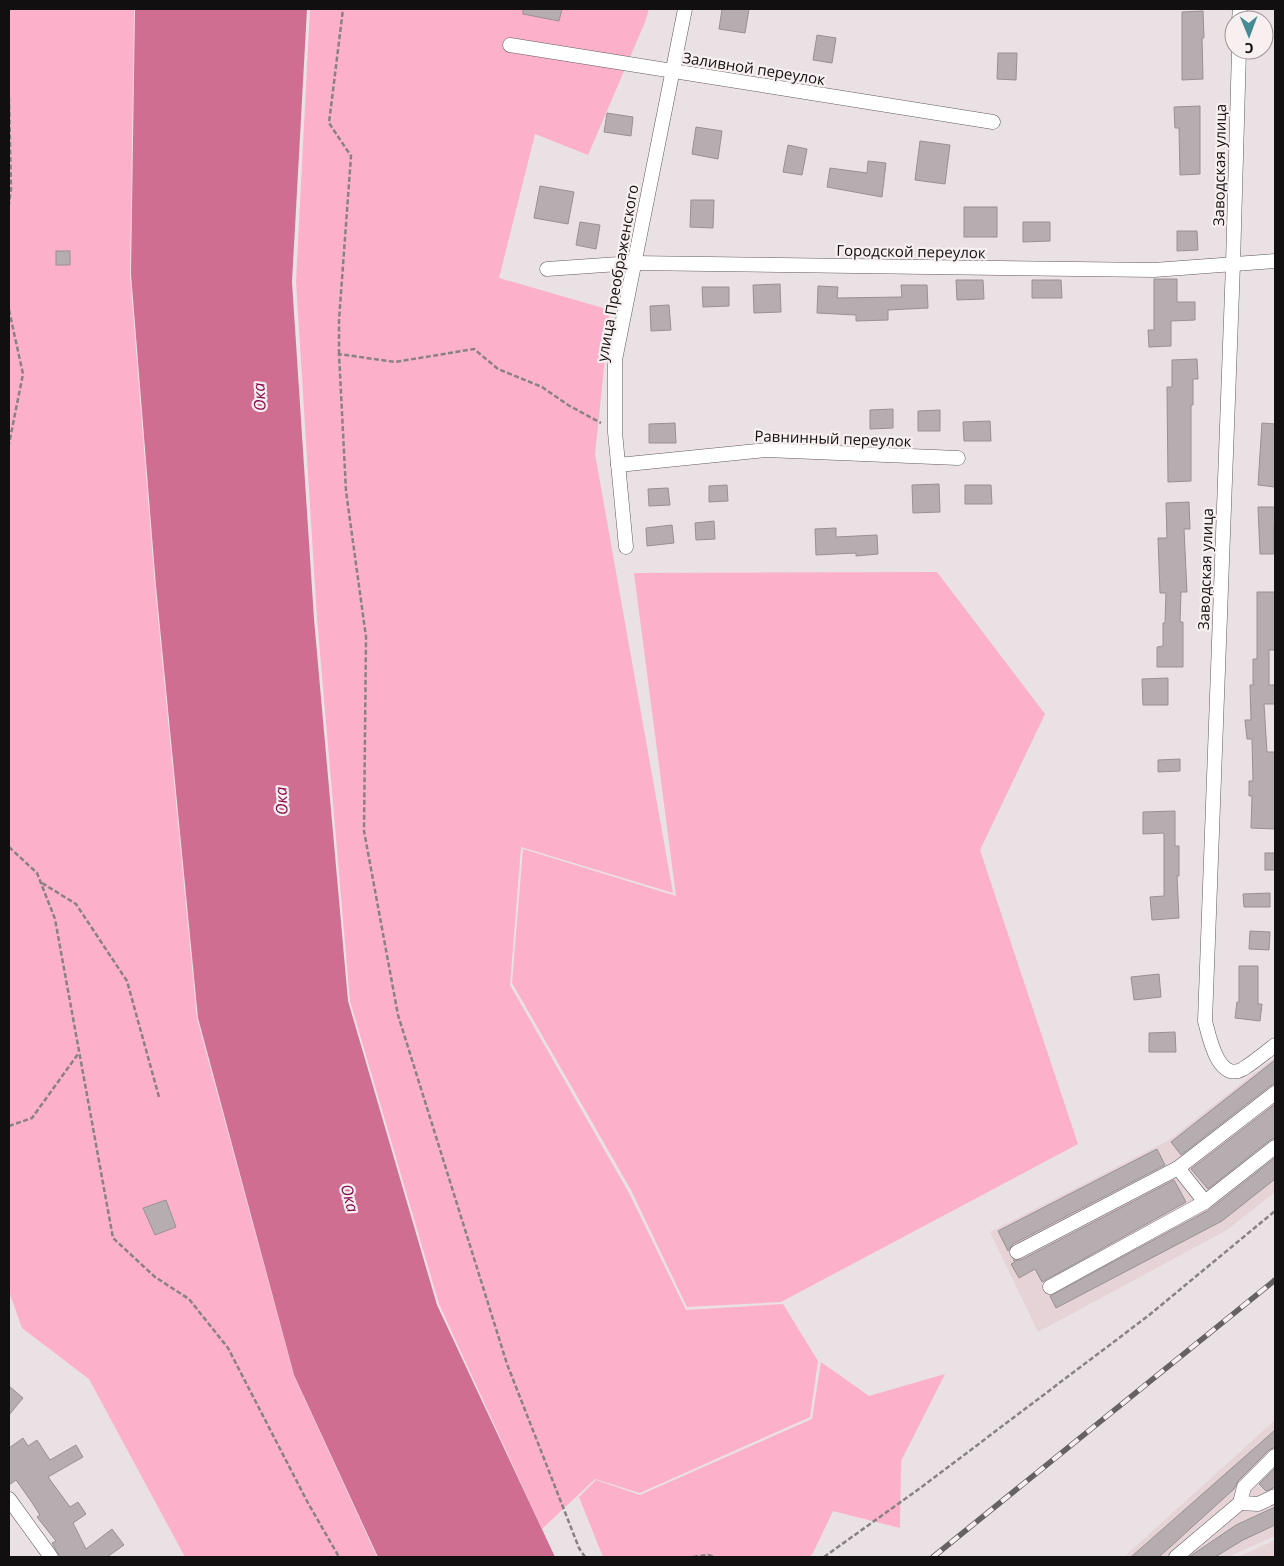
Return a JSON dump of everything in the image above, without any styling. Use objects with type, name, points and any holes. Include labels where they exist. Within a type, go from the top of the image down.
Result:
[{"type":"street","name":"улица Преображенского","points":[[626,546],[615,432],[615,360],[685,9]]},
{"type":"street","name":"Заливной переулок","points":[[510,45],[993,122]]},
{"type":"street","name":"Заводская улица","points":[[1239,60],[1205,1021],[1220,1065],[1230,1070],[1241,1070],[1275,1045]]},
{"type":"street","name":"Городской переулок","points":[[547,269],[634,263],[1154,270],[1275,261]]},
{"type":"street","name":"Равнинный переулок","points":[[618,465],[766,450],[958,458]]},
{"type":"street","points":[[1017,1252],[1178,1168],[1275,1093]]},
{"type":"street","points":[[1050,1287],[1206,1202],[1275,1147]]},
{"type":"street","points":[[1178,1168],[1206,1202]]},
{"type":"street","points":[[1176,1557],[1240,1503],[1244,1487],[1275,1456]]},
{"type":"street","points":[[1240,1503],[1258,1504],[1275,1496]]},
{"type":"street","points":[[9,1499],[51,1557]]},
{"type":"path","points":[[342,9],[329,123],[351,156],[339,320],[339,354],[346,491],[366,637],[364,831],[398,1015],[507,1364],[579,1548],[585,1557]]},
{"type":"path","points":[[9,97],[11,189],[9,204]]},
{"type":"path","points":[[9,311],[23,374],[9,444]]},
{"type":"path","points":[[339,354],[395,362],[474,349],[498,369],[542,388],[615,432]]},
{"type":"path","points":[[9,847],[38,873],[55,920],[113,1238],[155,1277],[188,1299],[228,1348],[308,1503],[339,1557]]},
{"type":"path","points":[[41,882],[76,904],[127,981],[159,1097]]},
{"type":"path","points":[[9,1126],[32,1118],[78,1054]]},
{"type":"path","points":[[824,1557],[931,1481],[1148,1316],[1275,1211]]},
{"type":"path","points":[[693,1557],[708,1555],[715,1557]]},
{"type":"shaded area","points":[[9,9],[134,9],[130,275],[155,587],[197,1019],[294,1376],[377,1557],[185,1557],[89,1379],[22,1328],[9,1291]]},
{"type":"shaded area","points":[[310,9],[649,9],[588,155],[535,134],[499,278],[610,310],[595,454],[673,893],[521,847],[510,985],[629,1193],[686,1310],[783,1304],[818,1361],[810,1417],[640,1493],[595,1479],[542,1529],[439,1304],[350,1001],[317,618],[296,281]]},
{"type":"shaded area","points":[[937,572],[1045,714],[980,850],[1078,1144],[781,1302],[687,1307],[631,1190],[512,983],[523,849],[676,896],[634,573]]},
{"type":"shaded area","points":[[1275,1057],[1275,1192],[1227,1230],[1038,1332],[990,1232],[1169,1140]]},
{"type":"shaded area","points":[[821,1362],[869,1396],[945,1374],[901,1461],[900,1528],[833,1511],[812,1555],[808,1557],[603,1557],[579,1497],[596,1480],[640,1495],[812,1419]]},
{"type":"shaded area","points":[[1275,1420],[1275,1536],[1228,1557],[1124,1557]]},
{"type":"shaded area","points":[[1275,1540],[1275,1557],[1238,1557]]},
{"type":"water","name":"Ока","points":[[135,9],[307,9],[292,282],[314,619],[348,1001],[437,1305],[555,1557],[378,1557],[294,1375],[198,1018],[156,586],[131,274]]},
{"type":"building","points":[[523,9],[562,9],[559,21],[523,14]]},
{"type":"building","points":[[722,9],[749,9],[745,33],[719,29]]},
{"type":"building","points":[[1203,11],[1203,79],[1182,80],[1182,12]]},
{"type":"building","points":[[817,35],[836,38],[832,63],[813,60]]},
{"type":"building","points":[[998,53],[1017,53],[1016,80],[997,79]]},
{"type":"building","points":[[1200,106],[1200,174],[1180,175],[1179,128],[1175,128],[1174,107]]},
{"type":"building","points":[[607,113],[633,117],[631,136],[604,132]]},
{"type":"building","points":[[696,127],[722,131],[718,159],[692,154]]},
{"type":"building","points":[[920,141],[950,145],[945,184],[915,180]]},
{"type":"building","points":[[788,145],[807,149],[802,175],[783,172]]},
{"type":"building","points":[[868,161],[886,163],[882,197],[827,187],[830,168],[867,173]]},
{"type":"building","points":[[540,186],[574,192],[568,224],[534,218]]},
{"type":"building","points":[[691,200],[714,200],[713,228],[690,227]]},
{"type":"building","points":[[964,207],[997,207],[997,237],[964,237]]},
{"type":"building","points":[[580,222],[600,225],[596,249],[576,245]]},
{"type":"building","points":[[1023,222],[1050,222],[1050,241],[1023,242]]},
{"type":"building","points":[[1177,231],[1197,231],[1198,250],[1177,251]]},
{"type":"building","points":[[56,251],[70,251],[70,265],[56,265]]},
{"type":"building","points":[[1154,279],[1177,279],[1177,302],[1195,302],[1195,320],[1171,321],[1171,346],[1149,347],[1148,330],[1154,330]]},
{"type":"building","points":[[956,280],[983,280],[984,299],[957,300]]},
{"type":"building","points":[[1032,280],[1061,280],[1062,298],[1032,298]]},
{"type":"building","points":[[780,284],[781,312],[754,313],[753,285]]},
{"type":"building","points":[[901,285],[927,285],[928,308],[888,310],[888,320],[856,321],[856,315],[817,313],[818,286],[838,287],[837,298],[902,297]]},
{"type":"building","points":[[702,287],[729,287],[729,306],[703,307]]},
{"type":"building","points":[[669,305],[671,330],[651,331],[650,306]]},
{"type":"building","points":[[1197,359],[1198,379],[1193,379],[1193,405],[1191,405],[1191,481],[1168,482],[1167,387],[1172,387],[1172,360]]},
{"type":"building","points":[[893,409],[893,428],[870,429],[870,410]]},
{"type":"building","points":[[940,410],[940,431],[918,431],[918,411]]},
{"type":"building","points":[[990,421],[991,441],[964,441],[963,422]]},
{"type":"building","points":[[675,423],[676,443],[649,443],[649,424]]},
{"type":"building","points":[[1262,423],[1275,424],[1275,487],[1258,485]]},
{"type":"building","points":[[939,484],[940,512],[913,513],[912,485]]},
{"type":"building","points":[[727,485],[728,501],[709,502],[709,486]]},
{"type":"building","points":[[965,485],[991,485],[992,504],[965,504]]},
{"type":"building","points":[[668,488],[670,505],[649,506],[648,489]]},
{"type":"building","points":[[1189,502],[1190,529],[1184,529],[1187,592],[1181,592],[1180,622],[1183,622],[1183,667],[1157,667],[1157,647],[1163,646],[1166,593],[1160,593],[1158,538],[1167,538],[1166,503]]},
{"type":"building","points":[[1258,507],[1275,507],[1274,554],[1260,554]]},
{"type":"building","points":[[714,521],[715,539],[696,540],[695,523]]},
{"type":"building","points":[[672,525],[674,543],[647,546],[646,528]]},
{"type":"building","points":[[836,528],[836,537],[877,535],[878,554],[856,556],[856,553],[816,555],[815,529]]},
{"type":"building","points":[[1257,592],[1275,592],[1275,650],[1269,650],[1269,685],[1275,685],[1275,704],[1264,704],[1267,752],[1275,752],[1275,829],[1251,828],[1252,796],[1249,796],[1249,781],[1253,781],[1252,739],[1247,739],[1245,720],[1251,720],[1250,685],[1253,685],[1253,659],[1257,659]]},
{"type":"building","points":[[1168,678],[1168,705],[1143,705],[1142,679]]},
{"type":"building","points":[[1180,759],[1180,771],[1158,772],[1158,760]]},
{"type":"building","points":[[1175,811],[1175,846],[1179,846],[1179,876],[1177,876],[1179,918],[1152,920],[1150,897],[1164,896],[1164,833],[1143,834],[1143,812]]},
{"type":"building","points":[[1265,853],[1275,853],[1275,870],[1265,870]]},
{"type":"building","points":[[1270,893],[1270,907],[1244,907],[1243,894]]},
{"type":"building","points":[[1250,931],[1270,932],[1269,950],[1249,949]]},
{"type":"building","points":[[1239,966],[1258,966],[1258,1004],[1262,1004],[1260,1021],[1235,1018],[1237,1002],[1239,1002]]},
{"type":"building","points":[[1159,974],[1161,997],[1134,1000],[1131,977]]},
{"type":"building","points":[[1175,1032],[1176,1052],[1149,1052],[1149,1033]]},
{"type":"building","points":[[1275,1060],[1275,1084],[1181,1155],[1171,1142]]},
{"type":"building","points":[[1275,1104],[1275,1138],[1208,1189],[1191,1169]]},
{"type":"building","points":[[1157,1149],[1165,1165],[1013,1244],[1008,1251],[998,1231]]},
{"type":"building","points":[[1275,1158],[1275,1179],[1222,1221],[1056,1308],[1050,1296],[1209,1210]]},
{"type":"building","points":[[1174,1180],[1186,1202],[1042,1282],[1035,1269],[1019,1278],[1011,1264],[1015,1262],[1013,1260],[1021,1260]]},
{"type":"building","points":[[166,1200],[176,1227],[155,1235],[143,1208]]},
{"type":"building","points":[[9,1386],[23,1398],[9,1415]]},
{"type":"building","points":[[1275,1430],[1275,1447],[1269,1450],[1238,1481],[1234,1489],[1159,1557],[1131,1557]]},
{"type":"building","points":[[23,1438],[28,1446],[37,1440],[50,1460],[76,1445],[83,1457],[48,1477],[70,1507],[78,1502],[86,1514],[73,1523],[86,1549],[112,1529],[124,1545],[107,1557],[60,1557],[52,1543],[56,1541],[37,1517],[40,1515],[31,1501],[16,1480],[9,1485],[9,1448]]},
{"type":"building","points":[[1275,1468],[1275,1487],[1266,1491],[1259,1484]]},
{"type":"building","points":[[1275,1507],[1275,1525],[1243,1540],[1215,1557],[1189,1557],[1236,1525]]},
{"type":"railway","points":[[933,1557],[1275,1280]]}]
